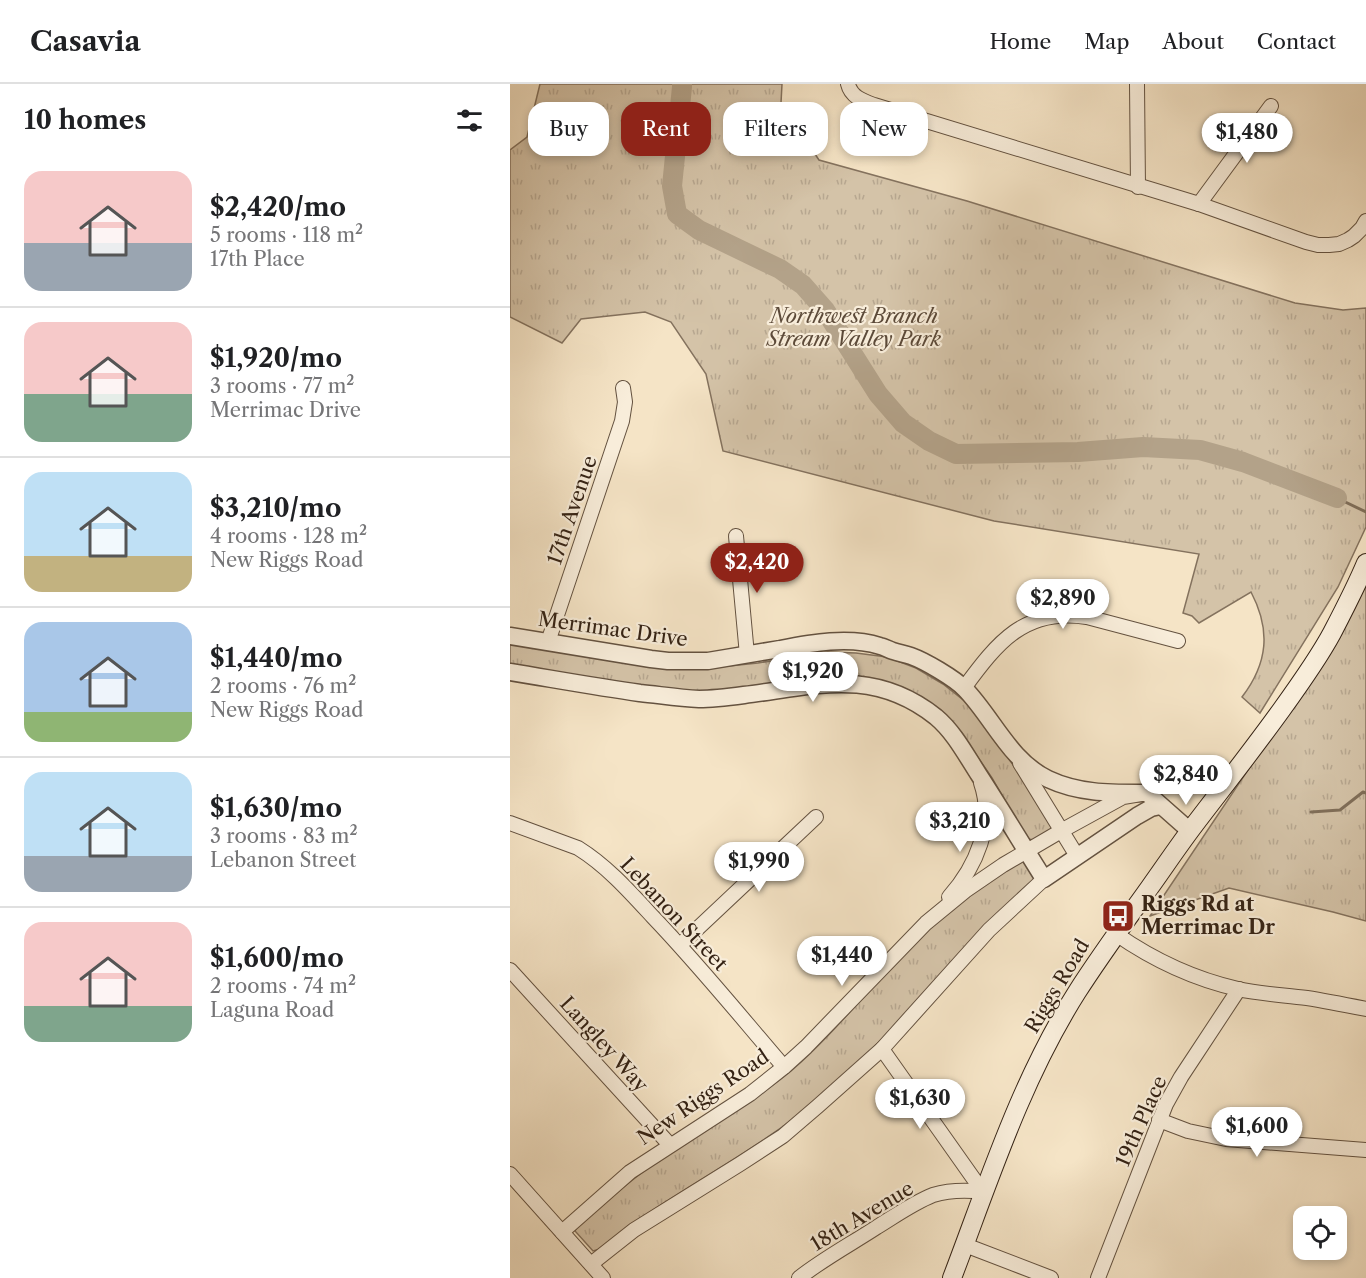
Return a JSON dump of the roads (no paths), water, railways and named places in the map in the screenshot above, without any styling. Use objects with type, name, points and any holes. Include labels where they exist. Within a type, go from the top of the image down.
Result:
[{"type":"main road","name":"Riggs Road","points":[[952,1278],[983,1192],[1052,1034],[1116,934],[1190,831],[1250,754],[1314,663],[1332,634],[1366,563]]},
{"type":"street","points":[[848,84],[855,96],[874,105],[1199,204],[1306,242],[1339,244],[1354,236],[1366,220]]},
{"type":"street","points":[[1137,84],[1138,187]]},
{"type":"street","points":[[1199,204],[1271,106]]},
{"type":"street","name":"17th Avenue","points":[[548,642],[622,421],[625,402],[623,388]]},
{"type":"street","points":[[736,536],[747,655]]},
{"type":"street","points":[[964,688],[986,658],[1008,636],[1030,623],[1051,616],[1068,614],[1087,617],[1178,641]]},
{"type":"street","name":"Merrimac Drive","points":[[510,636],[668,661],[708,661],[826,642],[880,645],[912,656],[964,688],[987,715],[1012,750],[1077,856]]},
{"type":"street","points":[[510,672],[609,689],[698,699],[715,699],[817,685],[858,684],[875,686],[899,694],[938,718],[961,747],[1044,879]]},
{"type":"street","points":[[1012,750],[1037,773],[1059,784],[1083,791],[1147,793],[1190,831]]},
{"type":"street","name":"New Riggs Road","points":[[562,1232],[630,1172],[750,1094],[784,1067],[926,923],[965,891],[1061,831],[1123,797],[1147,793],[1182,768]]},
{"type":"street","points":[[926,923],[955,890],[979,850],[985,824],[986,799],[979,775]]},
{"type":"street","points":[[591,1264],[634,1230],[783,1136],[882,1049],[988,930],[1032,889],[1137,816],[1160,806]]},
{"type":"street","points":[[680,945],[816,817]]},
{"type":"street","name":"Lebanon Street","points":[[510,823],[568,843],[588,854],[620,882],[680,945],[784,1067]]},
{"type":"street","points":[[1116,934],[1140,950],[1190,974],[1239,989],[1309,998],[1366,1009]]},
{"type":"street","name":"Langley Way","points":[[510,970],[670,1145]]},
{"type":"street","name":"19th Place","points":[[1098,1278],[1172,1092],[1239,989]]},
{"type":"street","points":[[882,1049],[983,1192]]},
{"type":"street","points":[[1159,1120],[1194,1133],[1226,1139],[1366,1150]]},
{"type":"street","points":[[510,1174],[603,1278]]},
{"type":"street","name":"18th Avenue","points":[[799,1278],[923,1200],[951,1191],[983,1192]]},
{"type":"street","points":[[964,1245],[1051,1278]]},
{"type":"waterway","points":[[682,84],[672,186],[677,214],[699,230],[780,269],[803,285],[825,310],[878,394],[903,423],[929,441],[956,454],[1078,452],[1143,447],[1200,450],[1243,462],[1337,498]]},
{"type":"waterway","points":[[1337,498],[1366,512]]},
{"type":"waterway","points":[[1311,812],[1340,810],[1363,792],[1366,793]]},
{"type":"place","name":"Riggs Rd at Merrimac Dr","points":[[1118,916]]},
{"type":"park label","name":"Northwest Branch Stream Valley Park","points":[[854,328]]}]
